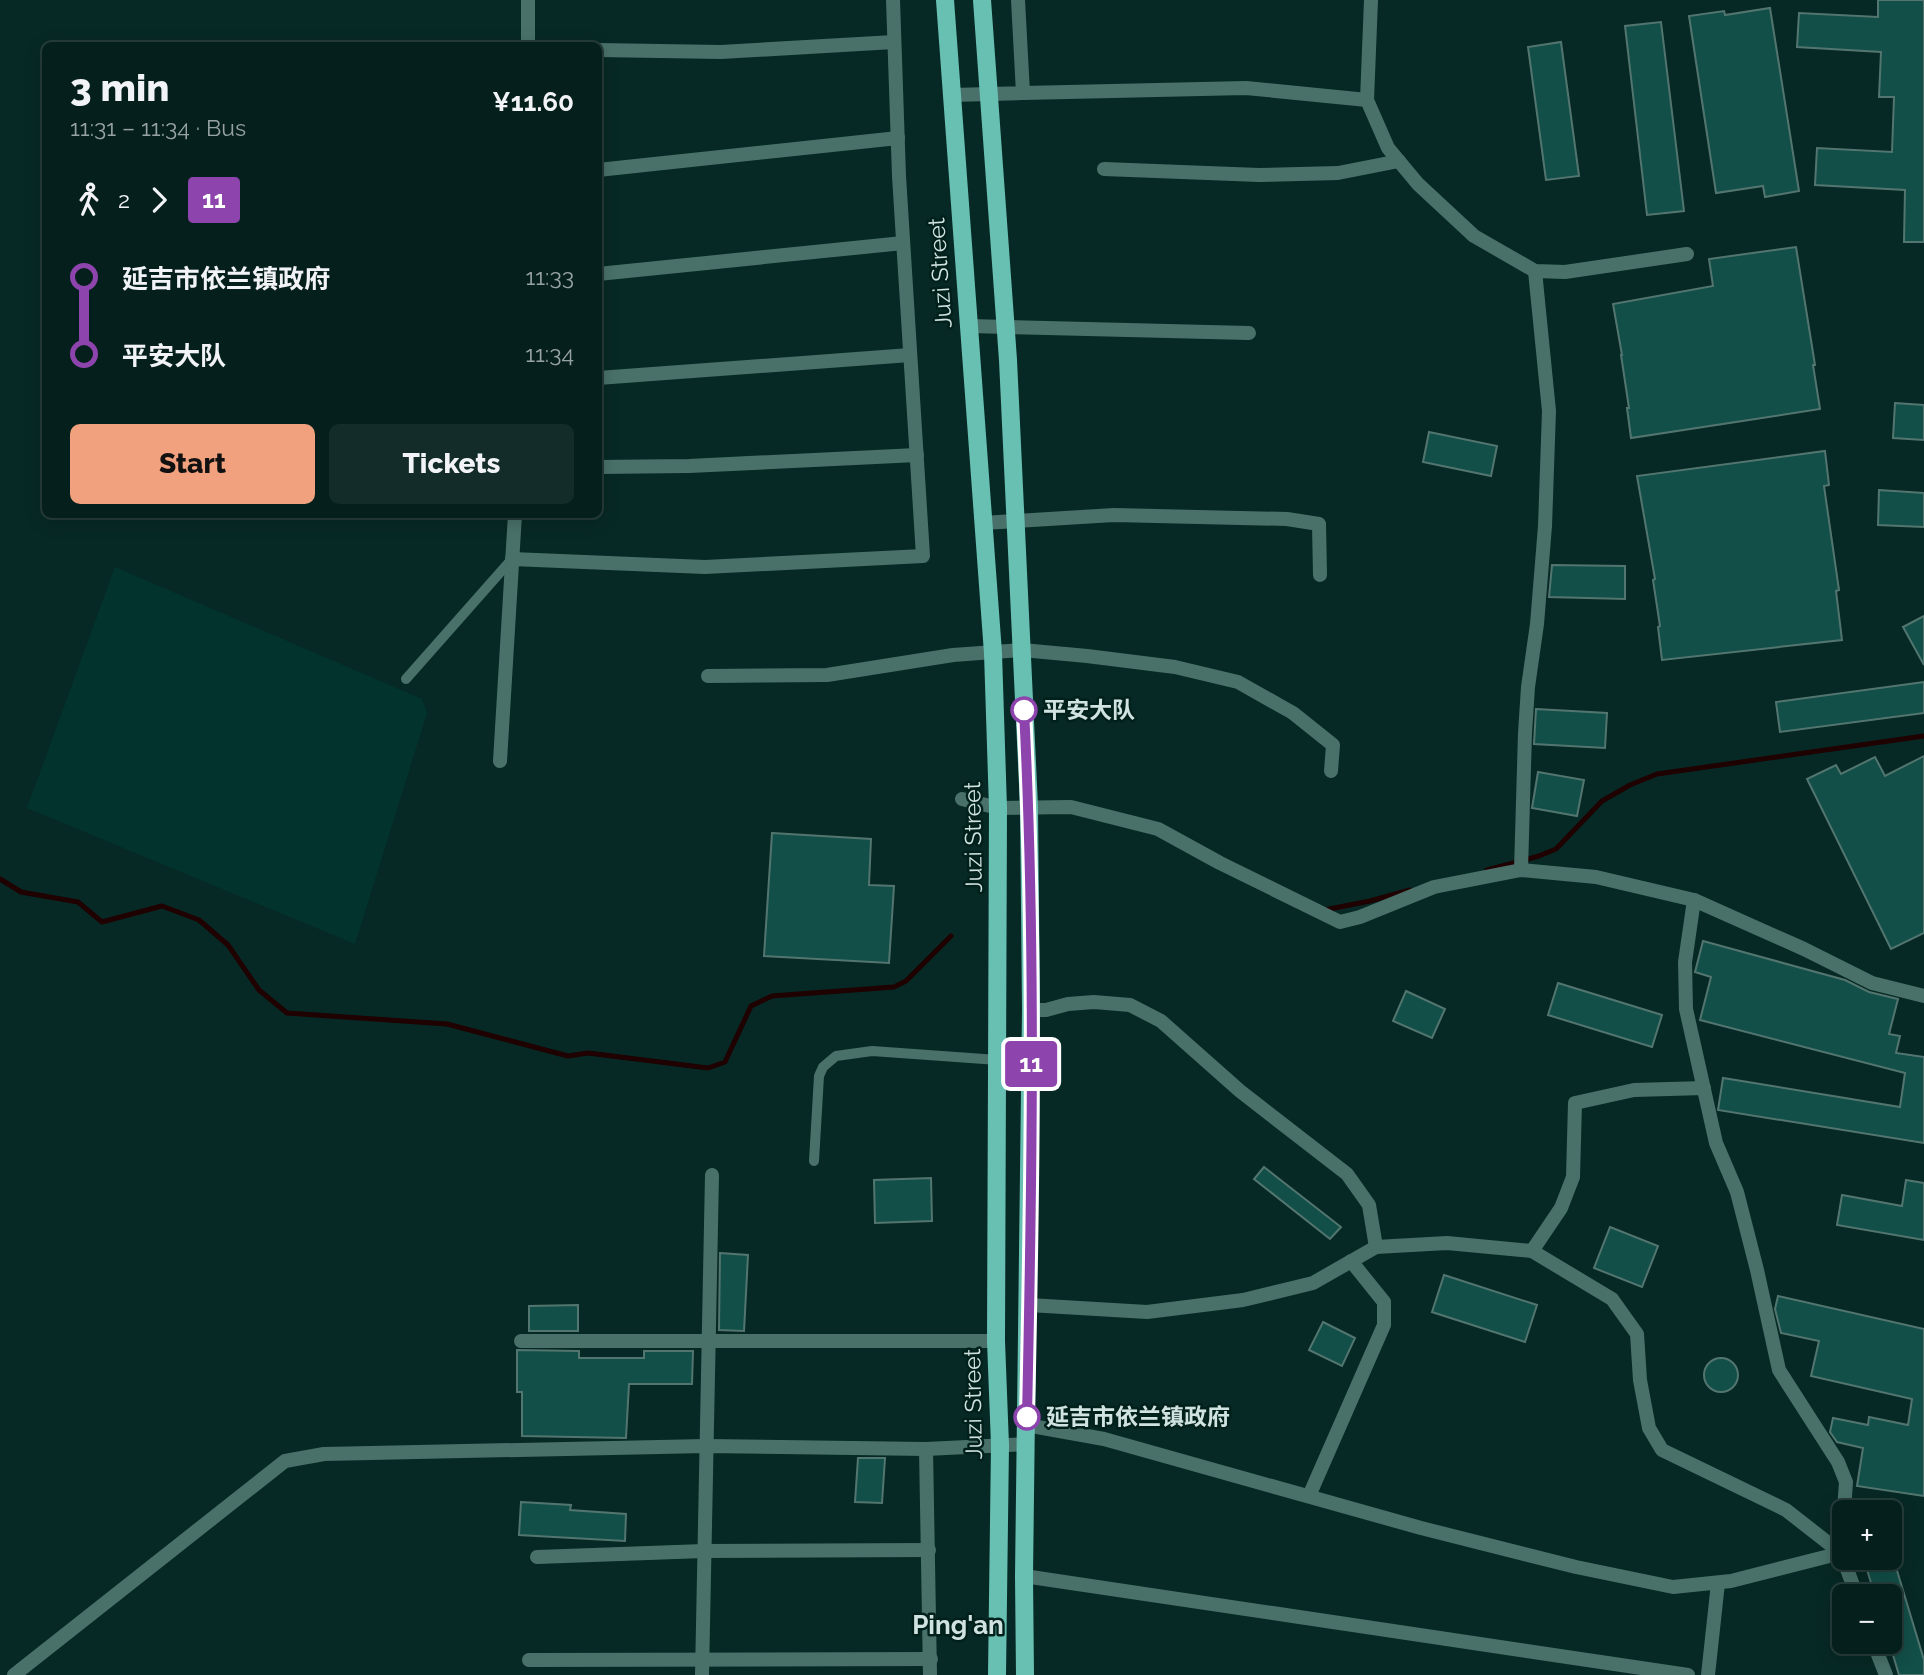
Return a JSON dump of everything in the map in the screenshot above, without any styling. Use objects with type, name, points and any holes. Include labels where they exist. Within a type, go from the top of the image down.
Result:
[{"type":"main road","name":"Juzi Street","points":[[945,0],[993,653],[998,808],[996,1341],[1000,1445],[997,1675]]},
{"type":"main road","points":[[982,0],[1006,326],[1029,806],[1031,1010],[1025,1675]]},
{"type":"street","points":[[528,0],[528,42]]},
{"type":"street","points":[[512,559],[705,567],[923,556],[903,243],[893,0]]},
{"type":"street","points":[[1018,0],[1023,93]]},
{"type":"street","points":[[1371,0],[1367,100],[1388,148],[1418,184],[1474,236],[1535,271],[1565,272],[1686,254]]},
{"type":"street","points":[[602,50],[721,52],[894,42]]},
{"type":"street","points":[[952,95],[1246,88],[1367,100]]},
{"type":"street","points":[[602,170],[898,138]]},
{"type":"street","points":[[1104,169],[1259,175],[1338,173],[1399,161]]},
{"type":"street","points":[[602,274],[903,243]]},
{"type":"street","points":[[1521,862],[1528,687],[1537,624],[1545,526],[1549,411],[1535,271]]},
{"type":"street","points":[[969,326],[1249,332]]},
{"type":"street","points":[[602,378],[910,355]]},
{"type":"street","points":[[602,467],[689,466],[917,455]]},
{"type":"street","points":[[983,523],[1114,515],[1287,519],[1319,524],[1320,575]]},
{"type":"street","points":[[500,761],[514,518]]},
{"type":"street","points":[[708,676],[827,675],[953,656],[1022,650],[1175,667],[1238,682],[1293,713],[1333,745],[1331,771]]},
{"type":"street","points":[[962,799],[998,808],[1070,807],[1158,829],[1340,922],[1360,917],[1434,887],[1521,862],[1596,877],[1694,901],[1804,949],[1872,983],[1924,996]]},
{"type":"street","points":[[1694,901],[1685,962],[1686,1009],[1716,1143],[1737,1192],[1779,1370],[1838,1462],[1846,1482],[1845,1500]]},
{"type":"street","points":[[1031,1010],[1094,1002],[1130,1005],[1161,1021],[1240,1091],[1347,1174],[1369,1205],[1376,1247]]},
{"type":"street","points":[[1532,1251],[1561,1209],[1573,1177],[1575,1103],[1634,1090],[1704,1088]]},
{"type":"street","points":[[702,1667],[712,1175]]},
{"type":"street","points":[[1029,1305],[1147,1312],[1243,1300],[1313,1283],[1376,1247],[1447,1243],[1532,1251],[1612,1299],[1637,1334],[1640,1380],[1649,1427],[1662,1450],[1786,1510],[1832,1545]]},
{"type":"street","points":[[1310,1496],[1384,1325],[1384,1302],[1351,1262]]},
{"type":"street","points":[[521,1341],[996,1341]]},
{"type":"street","points":[[1026,1425],[1104,1439],[1421,1528],[1576,1567],[1673,1587],[1731,1581],[1832,1556]]},
{"type":"street","points":[[14,1675],[285,1461],[324,1454],[706,1446],[926,1450],[1026,1444]]},
{"type":"street","points":[[926,1450],[930,1675]]},
{"type":"street","points":[[537,1557],[704,1551],[929,1550]]},
{"type":"street","points":[[1024,1577],[1688,1675]]},
{"type":"street","points":[[1708,1675],[1717,1583]]},
{"type":"street","points":[[1878,1654],[1886,1675]]},
{"type":"street","points":[[529,1660],[702,1667],[931,1659]]},
{"type":"lane","points":[[405,679],[512,559]]},
{"type":"lane","points":[[814,1161],[819,1076],[829,1060],[836,1056],[872,1051],[998,1060]]},
{"type":"shaded area","points":[[115,567],[422,699],[427,713],[355,944],[27,808]]},
{"type":"building","points":[[1878,0],[1924,0],[1924,242],[1904,242],[1905,190],[1815,185],[1817,148],[1892,152],[1894,97],[1879,97],[1881,52],[1797,47],[1799,13],[1878,17]]},
{"type":"building","points":[[1770,8],[1799,191],[1765,197],[1763,186],[1716,193],[1689,16],[1724,11],[1725,15]]},
{"type":"building","points":[[1661,22],[1684,211],[1647,215],[1625,26]]},
{"type":"building","points":[[1561,42],[1579,176],[1546,180],[1528,47]]},
{"type":"building","points":[[1796,247],[1820,409],[1631,438],[1622,355],[1613,304],[1713,286],[1709,259]]},
{"type":"building","points":[[1895,403],[1924,405],[1924,440],[1893,438]]},
{"type":"building","points":[[1429,432],[1497,446],[1491,476],[1423,462]]},
{"type":"building","points":[[1825,451],[1829,485],[1824,486],[1839,590],[1836,591],[1842,640],[1662,660],[1655,579],[1637,476]]},
{"type":"building","points":[[1879,490],[1924,493],[1924,527],[1878,525]]},
{"type":"building","points":[[1552,565],[1625,566],[1625,599],[1549,597]]},
{"type":"building","points":[[1924,616],[1924,665],[1903,627]]},
{"type":"building","points":[[1924,682],[1924,713],[1780,732],[1776,702]]},
{"type":"building","points":[[1536,709],[1607,713],[1605,748],[1534,744]]},
{"type":"building","points":[[1924,756],[1924,933],[1891,949],[1807,779],[1836,765],[1841,774],[1875,757],[1885,776]]},
{"type":"building","points":[[1538,772],[1584,780],[1577,816],[1532,808]]},
{"type":"building","points":[[772,833],[871,839],[869,885],[894,886],[889,963],[764,956]]},
{"type":"building","points":[[1703,941],[1845,980],[1869,992],[1898,999],[1889,1034],[1900,1036],[1896,1053],[1924,1057],[1924,1143],[1718,1110],[1723,1078],[1900,1107],[1905,1073],[1700,1020],[1711,977],[1695,972]]},
{"type":"building","points":[[1558,983],[1662,1015],[1652,1047],[1548,1015]]},
{"type":"building","points":[[1406,991],[1445,1009],[1432,1038],[1393,1021]]},
{"type":"building","points":[[1264,1167],[1341,1227],[1330,1239],[1254,1179]]},
{"type":"building","points":[[931,1178],[932,1221],[875,1223],[874,1180]]},
{"type":"building","points":[[1906,1180],[1924,1183],[1924,1240],[1837,1225],[1842,1195],[1902,1206]]},
{"type":"building","points":[[1610,1227],[1658,1246],[1642,1287],[1594,1268]]},
{"type":"building","points":[[720,1253],[748,1255],[744,1331],[719,1330]]},
{"type":"building","points":[[1444,1275],[1537,1305],[1525,1342],[1432,1312]]},
{"type":"building","points":[[1778,1296],[1924,1329],[1924,1496],[1857,1486],[1863,1448],[1837,1442],[1830,1432],[1833,1418],[1868,1425],[1869,1417],[1908,1425],[1912,1399],[1811,1376],[1819,1341],[1781,1333],[1775,1309]]},
{"type":"building","points":[[578,1305],[578,1331],[529,1331],[529,1306]]},
{"type":"building","points":[[1323,1322],[1355,1338],[1342,1366],[1309,1350]]},
{"type":"building","points":[[517,1350],[579,1351],[579,1358],[644,1358],[644,1351],[693,1351],[692,1384],[629,1384],[626,1438],[522,1436],[522,1392],[517,1392]]},
{"type":"building","points":[[1721,1358],[1733,1363],[1738,1375],[1733,1387],[1721,1392],[1709,1387],[1704,1375],[1709,1363]]},
{"type":"building","points":[[858,1458],[885,1458],[882,1503],[855,1502]]},
{"type":"building","points":[[521,1502],[571,1505],[570,1510],[626,1514],[625,1541],[519,1535]]},
{"type":"building","points":[[1867,1570],[1897,1570],[1901,1584],[1871,1584]]},
{"type":"building","points":[[1902,1587],[1924,1660],[1924,1675],[1899,1675],[1893,1654],[1902,1654]]},
{"type":"waterway","points":[[1487,870],[1556,849],[1602,801],[1657,774],[1924,736]]},
{"type":"waterway","points":[[0,879],[21,892],[78,902],[102,922],[162,906],[199,920],[228,945],[259,990],[287,1013],[447,1024],[568,1056],[588,1053],[708,1068],[725,1062],[751,1006],[772,996],[894,987],[906,981],[951,936]]},
{"type":"waterway","points":[[1324,910],[1410,890]]},
{"type":"bus line","name":"11","points":[[1024,710],[1029,806],[1031,1010],[1027,1417]]},
{"type":"place","name":"平安大队","points":[[1024,710]]},
{"type":"place","name":"延吉市依兰镇政府","points":[[1027,1417]]},
{"type":"district","name":"Ping'an","points":[[958,1625]]}]
